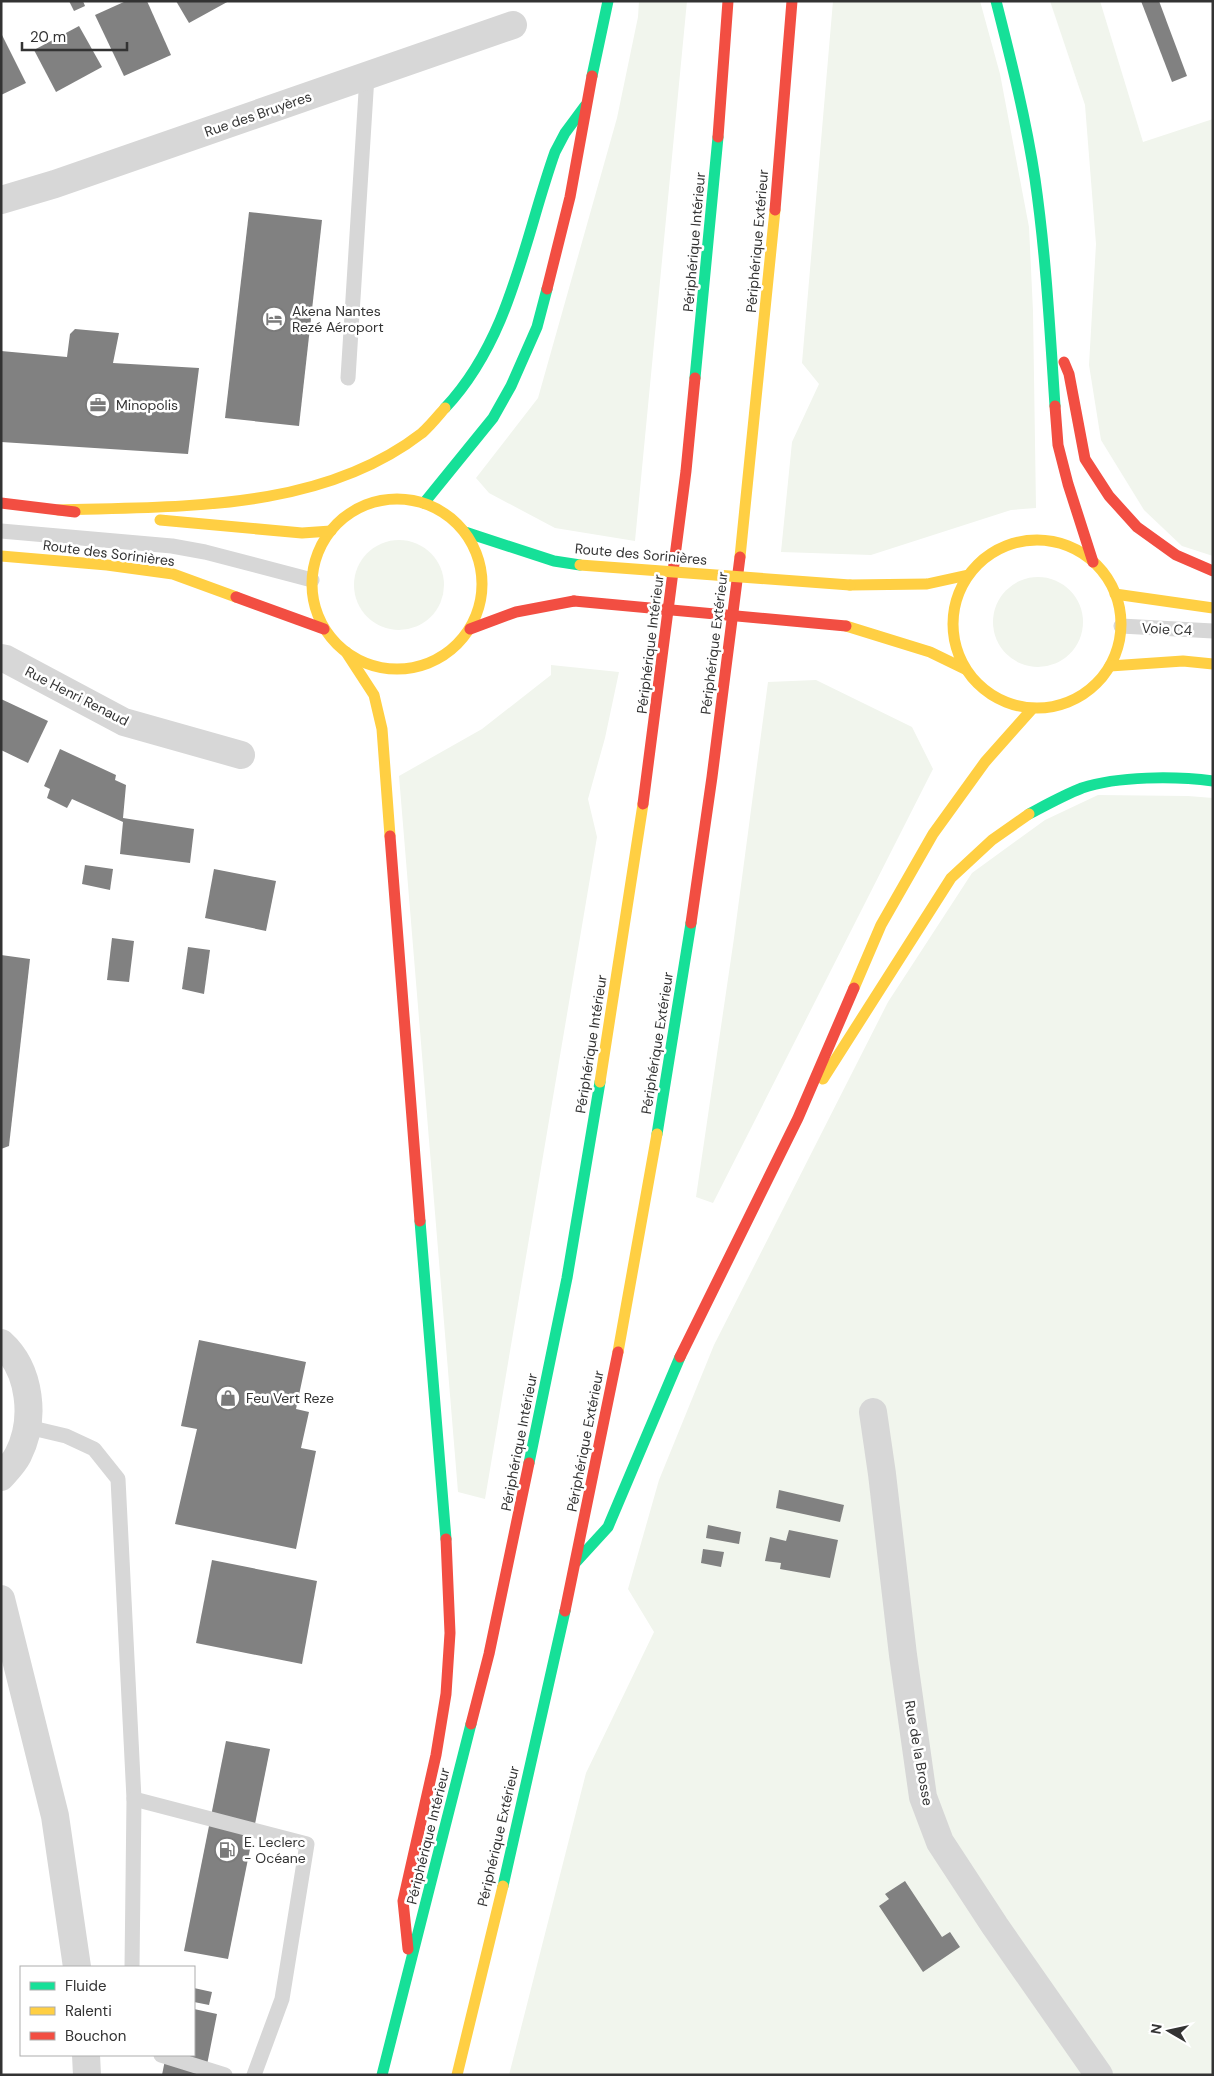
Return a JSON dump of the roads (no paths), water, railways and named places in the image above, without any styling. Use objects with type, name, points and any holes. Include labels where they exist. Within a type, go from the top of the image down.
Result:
[{"type":"main road","points":[[424,503],[493,418],[511,386],[537,327],[570,197],[585,106],[608,1]]},
{"type":"main road","name":"Périphérique Intérieur","points":[[382,2075],[490,1654],[563,1297],[595,1113],[645,790],[685,480],[714,187],[728,1]]},
{"type":"main road","name":"Périphérique Extérieur","points":[[457,2075],[487,1954],[576,1562],[629,1295],[664,1098],[720,713],[747,495],[766,315],[792,1]]},
{"type":"main road","points":[[996,1],[1016,81],[1035,178],[1052,333],[1052,378],[1058,445],[1068,484],[1093,562]]},
{"type":"main road","points":[[58,510],[206,504],[266,497],[325,484],[379,461],[412,441],[460,393],[486,352],[517,277],[558,144],[585,106]]},
{"type":"main road","points":[[1052,333],[1069,374],[1085,459],[1109,496],[1137,527],[1176,555],[1213,571]]},
{"type":"main road","points":[[404,499],[424,503],[446,514],[465,532],[478,554],[482,580],[480,605],[470,628],[458,645],[442,657],[424,666],[404,670],[383,669],[364,663],[346,652],[332,640],[324,629],[314,601],[312,580],[318,553],[331,531],[346,516],[364,506],[383,500],[404,499]]},
{"type":"main road","points":[[1,503],[283,532],[331,531]]},
{"type":"main road","name":"Route des Sorinières","points":[[465,532],[554,561],[580,565],[850,585],[927,584],[968,575]]},
{"type":"main road","points":[[1028,541],[1052,541],[1074,549],[1093,562],[1106,577],[1115,594],[1121,626],[1118,645],[1110,666],[1096,685],[1077,698],[1055,706],[1032,709],[1010,704],[990,695],[973,680],[956,647],[953,626],[954,608],[968,575],[985,558],[1005,546],[1028,541]]},
{"type":"main road","name":"Route des Sorinières","points":[[1,556],[107,565],[173,574],[324,629]]},
{"type":"main road","points":[[1115,594],[1213,608]]},
{"type":"main road","points":[[470,628],[516,612],[574,601],[846,626],[930,652],[966,669]]},
{"type":"main road","points":[[346,652],[374,695],[382,729],[397,948],[442,1510],[448,1556],[450,1633],[446,1694],[436,1755],[403,1901],[410,1969]]},
{"type":"main road","points":[[1110,666],[1183,661],[1213,664]]},
{"type":"main road","points":[[576,1562],[608,1527],[687,1340],[798,1118],[881,925],[933,834],[985,762],[1032,709]]},
{"type":"main road","points":[[798,1118],[951,878],[992,840],[1028,814],[1082,788],[1129,779],[1189,778],[1213,781]]},
{"type":"street","name":"Rue des Bruyères","points":[[1,200],[55,184],[513,25]]},
{"type":"street","name":"Rue Henri Renaud","points":[[1,658],[124,722],[241,755]]},
{"type":"street","points":[[1,1343],[8,1350],[22,1373],[28,1400],[28,1427],[18,1455],[1,1477]]},
{"type":"street","name":"Rue de la Brosse","points":[[873,1412],[923,1797],[940,1842],[994,1926],[1099,2075]]},
{"type":"street","points":[[1,1599],[56,1816],[76,1966]]},
{"type":"street","points":[[86,2056],[87,2075]]},
{"type":"lane","points":[[348,378],[367,76]]},
{"type":"lane","points":[[1,531],[172,546],[205,552],[312,580]]},
{"type":"lane","name":"Voie C4","points":[[1121,626],[1213,631]]},
{"type":"lane","points":[[28,1427],[66,1436],[94,1448],[118,1479],[134,1799],[132,1966]]},
{"type":"lane","points":[[134,1799],[306,1844],[282,1999],[254,2075]]},
{"type":"lane","points":[[164,2056],[225,2075]]},
{"type":"place","name":"Akena Nantes Rezé Aéroport","points":[[274,319]]},
{"type":"place","name":"Minopolis","points":[[98,405]]},
{"type":"place","name":"Feu Vert Reze","points":[[228,1398]]},
{"type":"place","name":"E. Leclerc - Océane","points":[[227,1850]]}]
